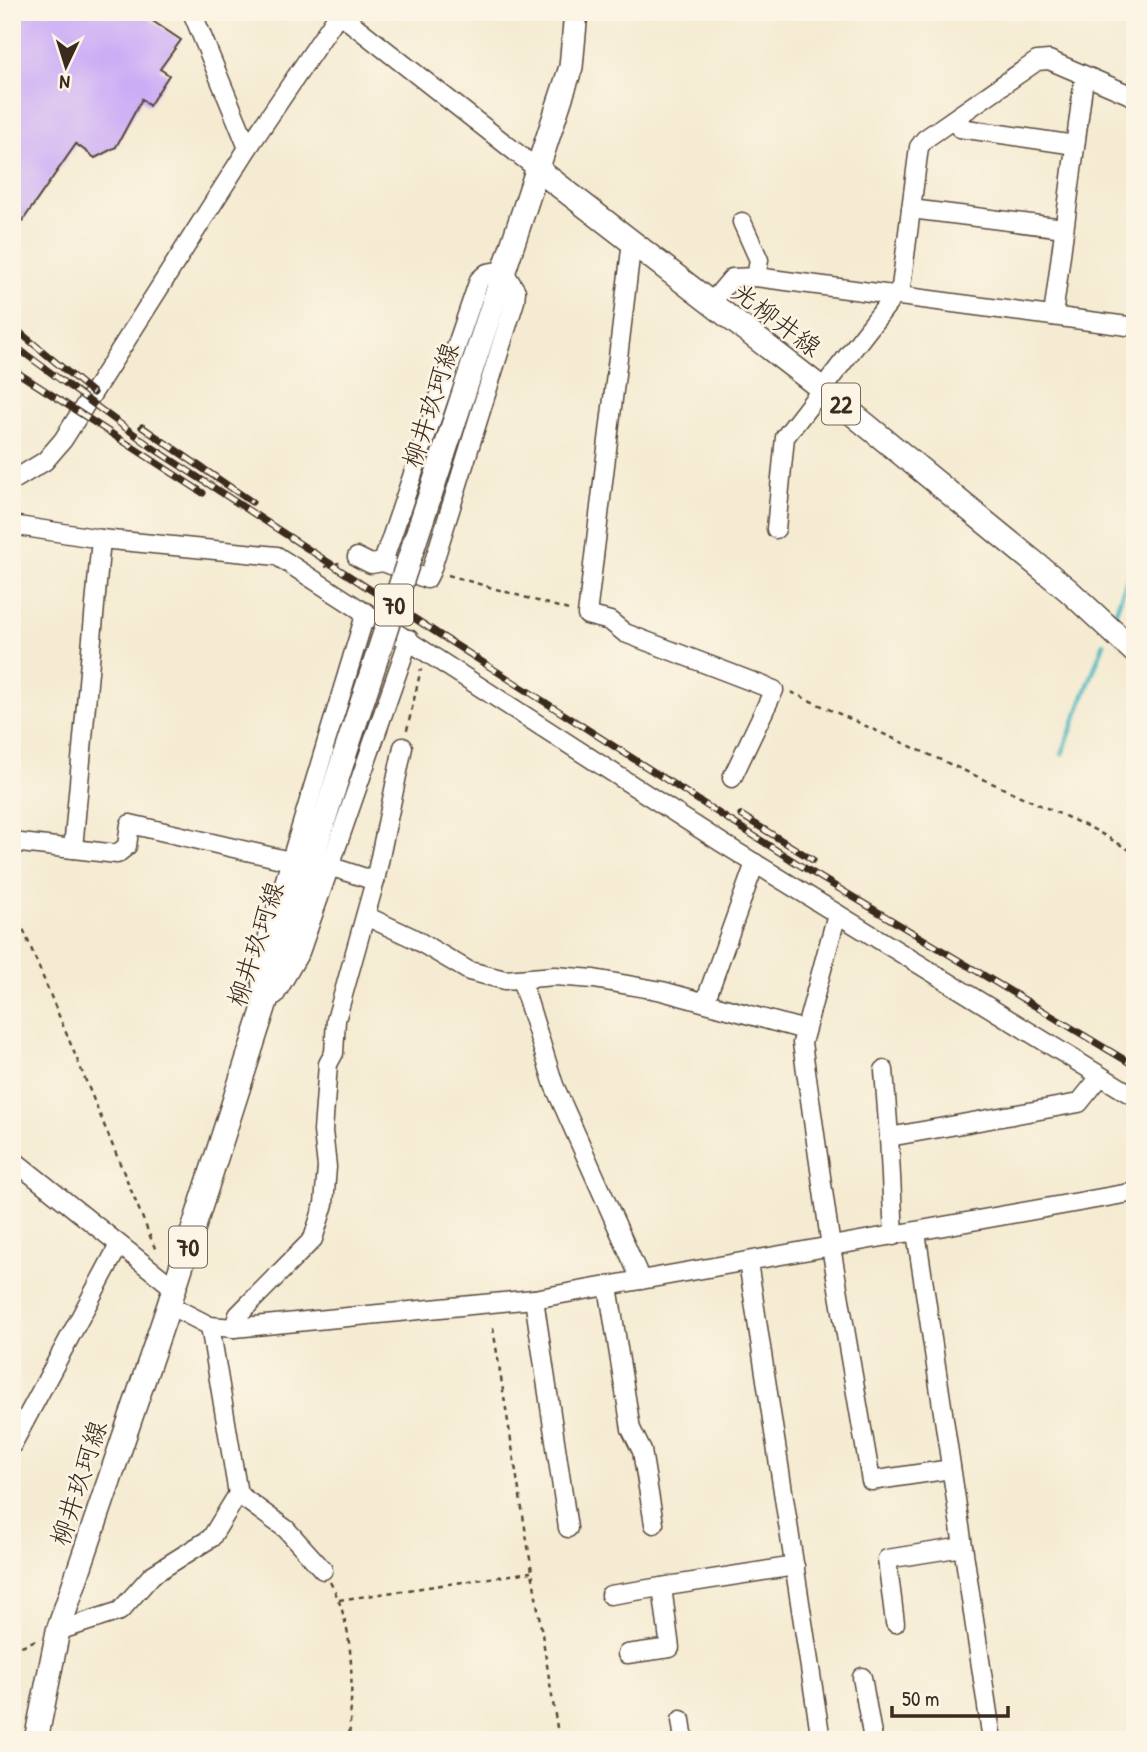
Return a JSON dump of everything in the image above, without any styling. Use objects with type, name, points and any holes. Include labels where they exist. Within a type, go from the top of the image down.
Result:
[{"type":"main road","points":[[536,168],[571,67],[576,12]]},
{"type":"main road","name":"光柳井線","points":[[536,168],[821,388],[1068,590],[1135,652]]},
{"type":"main road","name":"柳井玖珂線","points":[[36,1740],[58,1631],[172,1297],[536,168]]},
{"type":"street","points":[[192,12],[248,148]]},
{"type":"street","points":[[12,481],[45,461],[63,440],[248,148],[338,13],[536,168]]},
{"type":"street","points":[[776,529],[785,438],[901,287],[919,148],[925,139],[1037,61],[1049,60],[1135,97]]},
{"type":"street","points":[[1052,316],[1083,86],[1087,77]]},
{"type":"street","points":[[953,120],[960,128],[1075,145]]},
{"type":"street","points":[[911,209],[1064,228]]},
{"type":"street","points":[[742,222],[759,260],[756,277]]},
{"type":"street","points":[[632,241],[587,615],[610,621],[625,633],[774,690],[732,778]]},
{"type":"street","points":[[357,557],[371,564],[383,562],[427,579],[515,301],[516,291],[503,270],[487,273],[480,280],[383,562]]},
{"type":"street","points":[[710,304],[732,278],[756,277],[1135,327]]},
{"type":"street","points":[[12,525],[101,539],[277,556],[755,863],[1135,1097]]},
{"type":"street","points":[[73,849],[101,539]]},
{"type":"street","points":[[262,1013],[261,981],[268,936],[366,612]]},
{"type":"street","points":[[262,1013],[300,952],[409,639]]},
{"type":"street","points":[[341,694],[383,708]]},
{"type":"street","points":[[234,1328],[238,1315],[313,1239],[324,1204],[327,1167],[323,1131],[328,1064],[334,1054],[337,1020],[375,881],[403,747]]},
{"type":"street","points":[[12,842],[117,854],[127,846],[130,824],[290,861]]},
{"type":"street","points":[[705,1002],[755,863]]},
{"type":"street","points":[[329,866],[375,881]]},
{"type":"street","points":[[837,914],[802,1044],[831,1247],[871,1482],[951,1469]]},
{"type":"street","points":[[366,916],[413,938],[469,971],[505,980],[555,976],[594,979],[705,1002],[805,1030]]},
{"type":"street","points":[[521,979],[554,1085],[641,1280]]},
{"type":"street","points":[[884,1070],[894,1236]]},
{"type":"street","points":[[889,1138],[1079,1102],[1100,1077]]},
{"type":"street","points":[[12,1158],[119,1245],[172,1297],[210,1326],[234,1328],[534,1299],[1135,1192]]},
{"type":"street","points":[[916,1232],[992,1740]]},
{"type":"street","points":[[12,1445],[119,1245]]},
{"type":"street","points":[[748,1262],[821,1740]]},
{"type":"street","points":[[608,1286],[631,1429],[642,1451],[654,1524]]},
{"type":"street","points":[[534,1299],[568,1528]]},
{"type":"street","points":[[58,1631],[120,1611],[152,1575],[211,1538],[238,1494],[210,1326]]},
{"type":"street","points":[[238,1494],[286,1529],[323,1570]]},
{"type":"street","points":[[895,1623],[887,1559],[963,1547]]},
{"type":"street","points":[[610,1595],[795,1566]]},
{"type":"street","points":[[628,1654],[670,1648],[662,1587]]},
{"type":"street","points":[[862,1677],[873,1740]]},
{"type":"street","points":[[681,1720],[684,1740]]},
{"type":"path","points":[[305,574],[357,557]]},
{"type":"path","points":[[431,571],[587,615]]},
{"type":"path","points":[[403,747],[422,665],[430,652]]},
{"type":"path","points":[[774,690],[788,690],[890,736],[1093,829],[1135,853]]},
{"type":"path","points":[[12,902],[157,1255]]},
{"type":"path","points":[[493,1328],[559,1740]]},
{"type":"path","points":[[323,1570],[340,1600],[350,1636],[349,1740]]},
{"type":"path","points":[[340,1600],[531,1572]]},
{"type":"building","points":[[12,12],[139,12],[181,40],[160,69],[169,75],[149,106],[142,99],[116,147],[95,158],[76,144],[21,223],[12,225]]},
{"type":"waterway","points":[[1114,617],[1135,556]]},
{"type":"waterway","points":[[1062,754],[1104,643]]},
{"type":"railway","points":[[12,326],[93,393]]},
{"type":"railway","points":[[12,344],[153,448],[440,635],[798,864],[1135,1066]]},
{"type":"railway","points":[[12,369],[203,493]]},
{"type":"railway","points":[[142,427],[252,502]]},
{"type":"railway","points":[[741,815],[813,860]]}]
